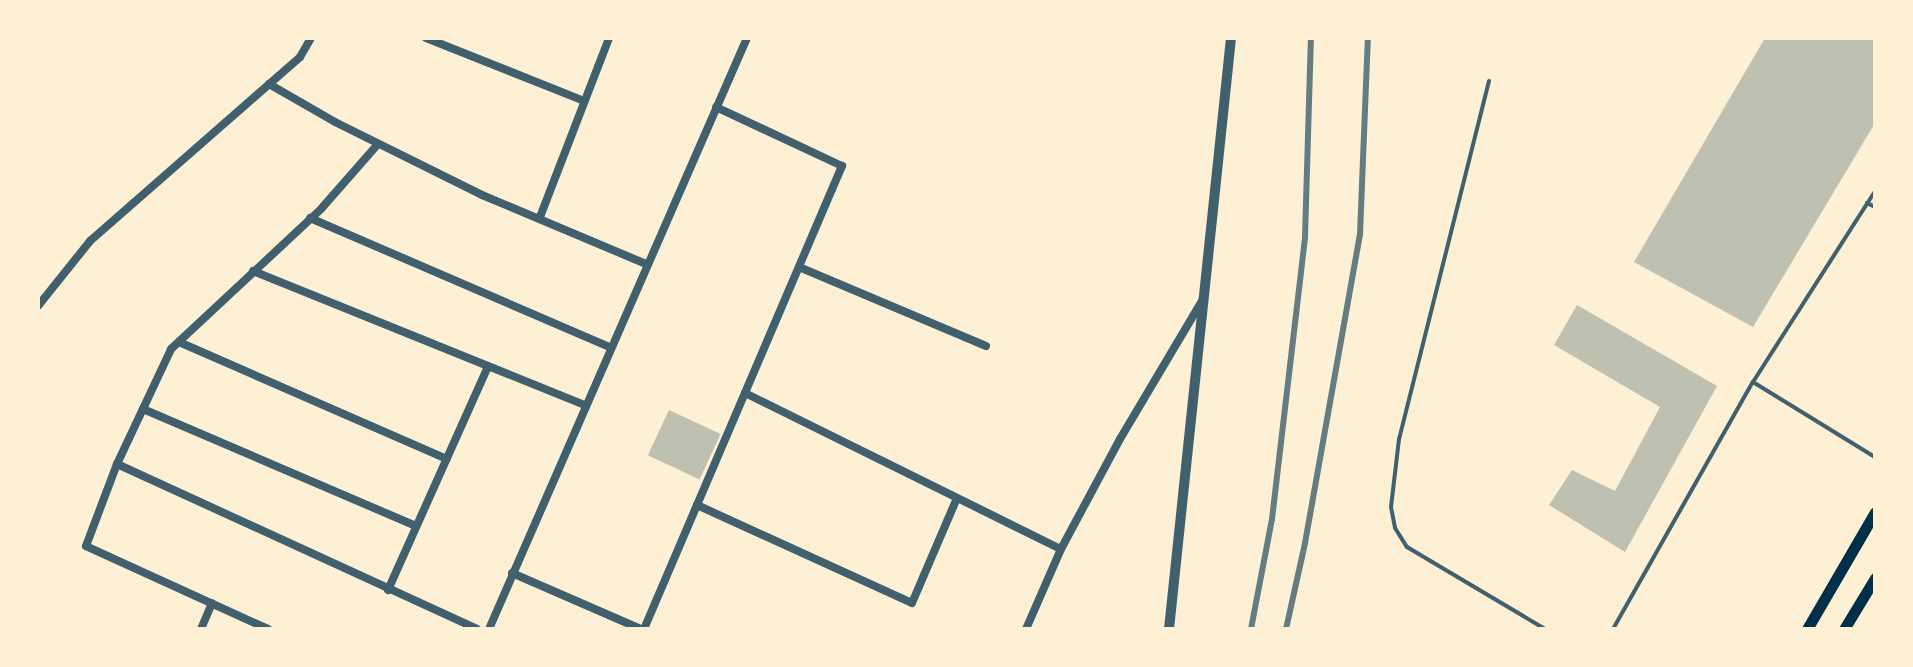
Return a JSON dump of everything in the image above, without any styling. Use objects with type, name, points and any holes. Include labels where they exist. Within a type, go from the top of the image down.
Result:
[{"type":"main road","points":[[1807,629],[1875,512]]},
{"type":"main road","points":[[1844,629],[1875,578]]},
{"type":"street","points":[[38,306],[90,241],[300,57],[311,38]]},
{"type":"street","points":[[426,38],[584,101]]},
{"type":"street","points":[[540,217],[609,38]]},
{"type":"street","points":[[489,629],[747,38]]},
{"type":"street","points":[[1169,629],[1231,38]]},
{"type":"street","points":[[269,84],[378,144],[482,195],[646,264]]},
{"type":"street","points":[[512,573],[643,629],[842,166],[716,107]]},
{"type":"street","points":[[268,629],[86,546],[117,464],[171,349],[310,218],[378,144]]},
{"type":"street","points":[[310,218],[610,347]]},
{"type":"street","points":[[799,267],[986,346]]},
{"type":"street","points":[[253,271],[585,405]]},
{"type":"street","points":[[1026,629],[1061,549],[1120,439],[1205,295]]},
{"type":"street","points":[[179,342],[447,459]]},
{"type":"street","points":[[388,590],[488,366]]},
{"type":"street","points":[[745,393],[1061,549]]},
{"type":"street","points":[[143,409],[416,526]]},
{"type":"street","points":[[117,464],[477,629]]},
{"type":"street","points":[[697,505],[912,603],[957,498]]},
{"type":"street","points":[[201,629],[212,603]]},
{"type":"lane","points":[[1489,81],[1399,439],[1391,507],[1395,528],[1407,547],[1545,629]]},
{"type":"lane","points":[[1613,629],[1753,382],[1875,191]]},
{"type":"lane","points":[[1867,203],[1875,207]]},
{"type":"lane","points":[[1753,382],[1875,457]]},
{"type":"building","points":[[1765,38],[1875,38],[1875,123],[1753,327],[1634,262]]},
{"type":"building","points":[[1577,305],[1717,386],[1625,552],[1549,505],[1572,470],[1615,491],[1660,407],[1554,345]]},
{"type":"building","points":[[669,410],[721,434],[700,479],[648,455]]},
{"type":"railway","points":[[1251,629],[1272,519],[1305,237],[1311,38]]},
{"type":"railway","points":[[1286,629],[1305,543],[1360,234],[1368,38]]}]
